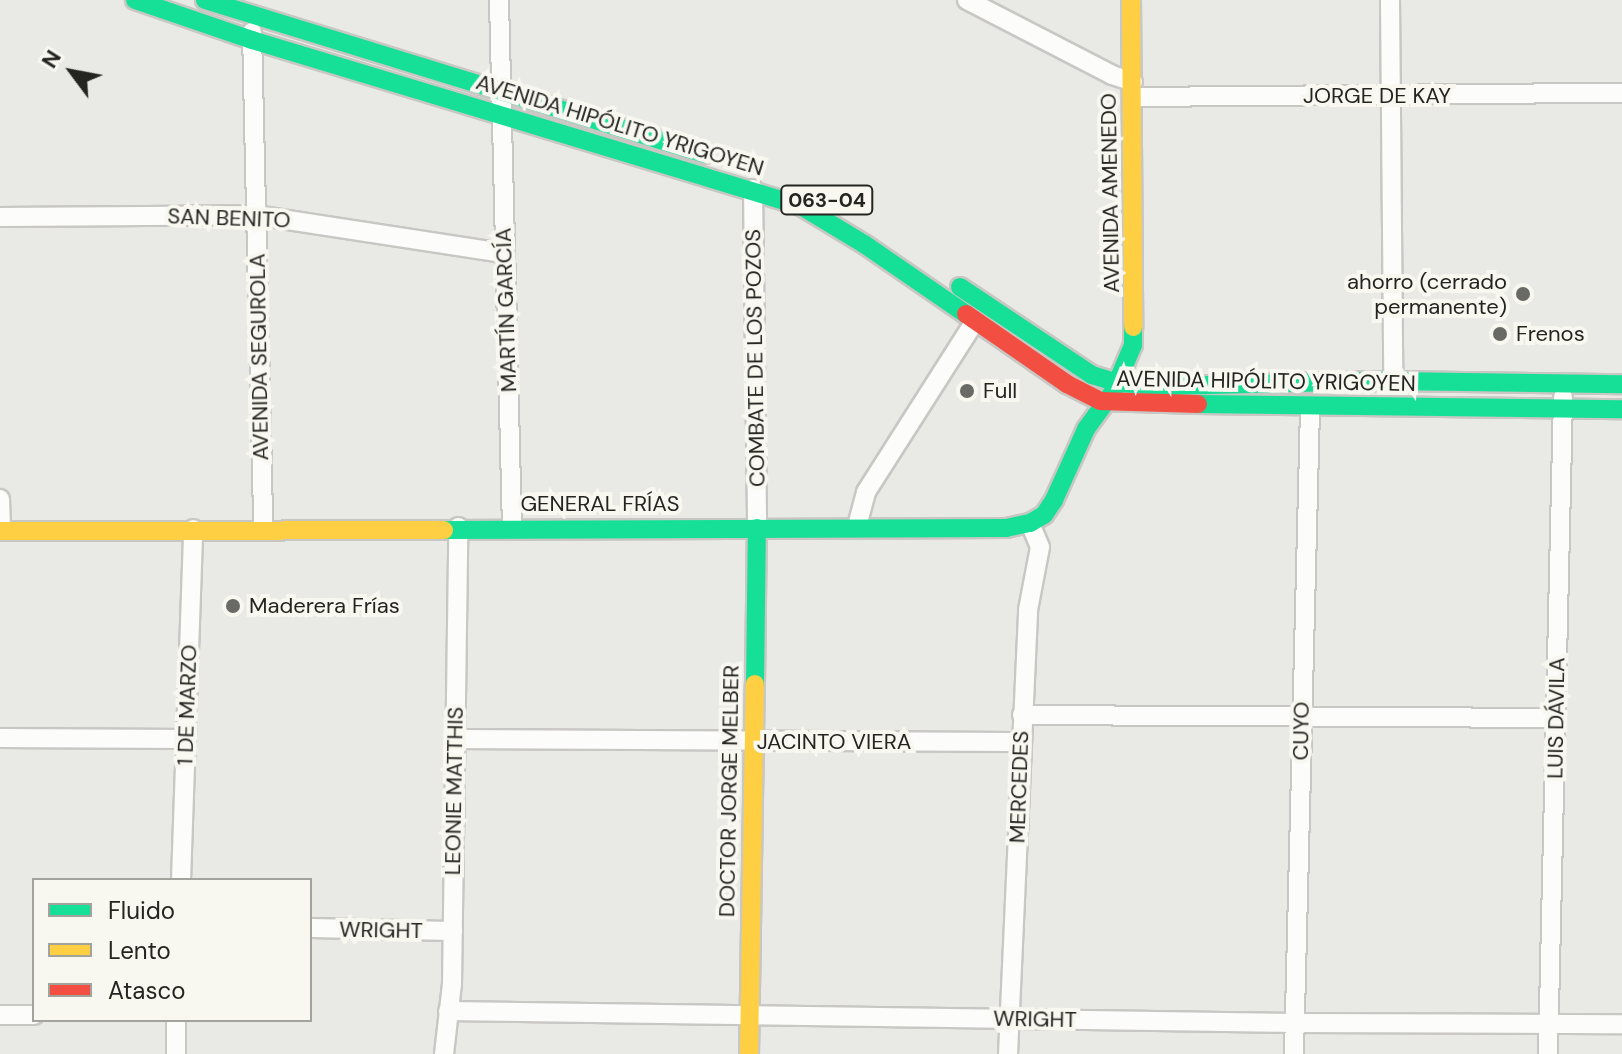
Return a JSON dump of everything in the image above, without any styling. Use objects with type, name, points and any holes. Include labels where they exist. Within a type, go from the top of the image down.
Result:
[{"type":"main road","name":"AVENIDA HIPÓLITO YRIGOYEN","points":[[135,0],[252,40],[753,189],[820,216],[1067,384],[1107,402],[1622,409]]},
{"type":"main road","name":"AVENIDA HIPÓLITO YRIGOYEN","points":[[205,0],[252,8],[500,93],[721,159]]},
{"type":"main road","name":"AVENIDA AMENEDO","points":[[1118,383],[1136,331],[1131,0]]},
{"type":"main road","name":"AVENIDA HIPÓLITO YRIGOYEN","points":[[800,186],[850,214],[1092,375],[1118,383],[1165,386],[1393,381],[1622,384]]},
{"type":"main road","points":[[1030,523],[1044,515],[1054,500],[1086,429],[1118,383]]},
{"type":"main road","name":"GENERAL FRÍAS","points":[[0,531],[458,527],[1006,528],[1030,523]]},
{"type":"main road","name":"DOCTOR JORGE MELBER","points":[[749,1054],[757,528]]},
{"type":"street","name":"MARTÍN GARCÍA","points":[[499,0],[512,527]]},
{"type":"street","name":"JORGE DE KAY","points":[[967,0],[1112,75],[1133,89],[1392,97],[1622,93]]},
{"type":"street","points":[[1390,0],[1393,381]]},
{"type":"street","name":"AVENIDA SEGUROLA","points":[[252,8],[263,529]]},
{"type":"street","name":"COMBATE DE LOS POZOS","points":[[753,189],[757,528]]},
{"type":"street","name":"SAN BENITO","points":[[0,217],[255,215],[504,253]]},
{"type":"street","points":[[857,526],[866,492],[975,321]]},
{"type":"street","name":"LUIS DÁVILA","points":[[1548,1054],[1563,383]]},
{"type":"street","name":"CUYO","points":[[1294,1054],[1310,407]]},
{"type":"street","points":[[0,499],[0,531]]},
{"type":"street","name":"MERCEDES","points":[[1008,1054],[1028,610],[1040,547],[1030,523]]},
{"type":"street","name":"LEONIE MATTHIS","points":[[444,1054],[452,984],[458,527]]},
{"type":"street","name":"1 DE MARZO","points":[[181,878],[193,529]]},
{"type":"street","points":[[1022,715],[1555,718]]},
{"type":"street","points":[[0,738],[185,739]]},
{"type":"street","name":"JACINTO VIERA","points":[[455,739],[1020,742]]},
{"type":"street","name":"WRIGHT","points":[[312,928],[453,931]]},
{"type":"street","name":"WRIGHT","points":[[448,1011],[1294,1023],[1622,1024]]},
{"type":"street","points":[[0,1015],[32,1015]]},
{"type":"street","points":[[176,1022],[176,1054]]},
{"type":"traffic: fast","points":[[135,0],[252,40],[801,206],[864,244],[966,314]]},
{"type":"traffic: fast","points":[[205,0],[705,154]]},
{"type":"traffic: fast","points":[[960,287],[1092,375],[1118,383],[1165,386],[1393,381],[1622,384]]},
{"type":"traffic: fast","points":[[444,530],[1006,528],[1030,523],[1044,515],[1054,500],[1086,429],[1113,392],[1133,345],[1133,327]]},
{"type":"traffic: fast","points":[[1198,404],[1622,409]]},
{"type":"traffic: fast","points":[[755,684],[757,528]]},
{"type":"traffic: slow","points":[[1131,0],[1133,327]]},
{"type":"traffic: slow","points":[[0,531],[444,530]]},
{"type":"traffic: slow","points":[[749,1054],[755,684]]},
{"type":"traffic: jam","points":[[966,314],[1067,384],[1100,401],[1198,404]]},
{"type":"place","name":"ahorro (cerrado permanente)","points":[[1523,294]]},
{"type":"place","name":"Frenos","points":[[1500,334]]},
{"type":"place","name":"Full","points":[[967,391]]},
{"type":"place","name":"Maderera Frías","points":[[233,606]]}]
